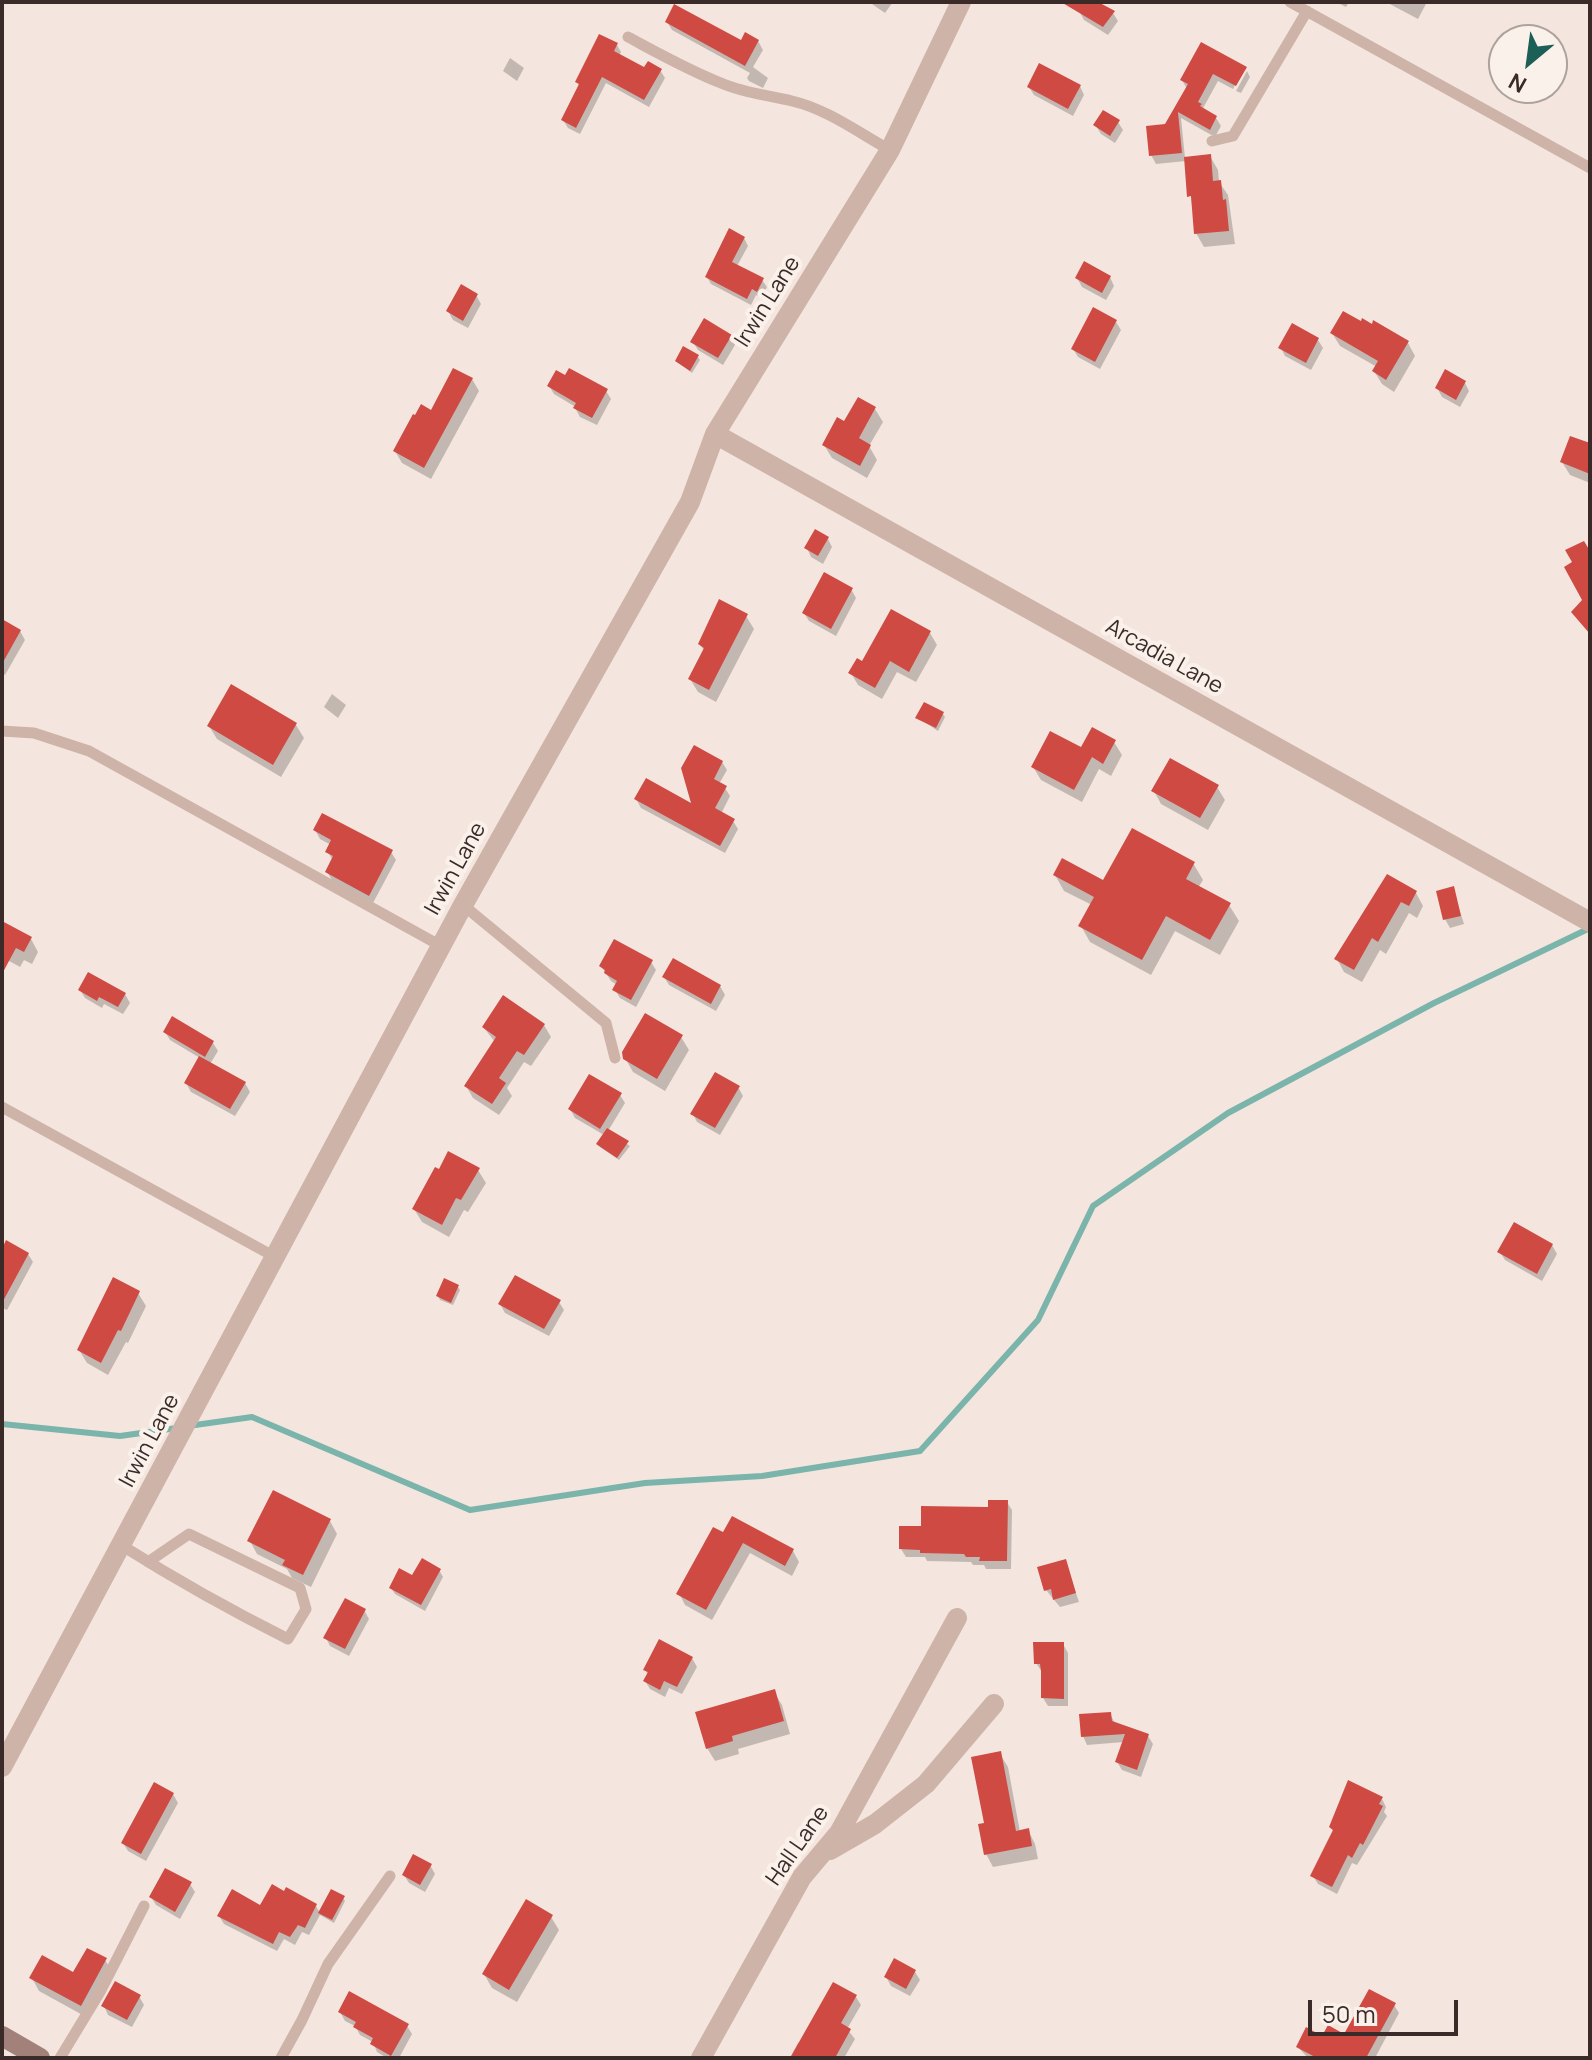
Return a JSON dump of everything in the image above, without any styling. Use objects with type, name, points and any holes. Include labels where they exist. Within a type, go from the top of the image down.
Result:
[{"type":"street","name":"Irwin Lane","points":[[2,1767],[463,905],[690,502],[715,434],[890,150],[961,2]]},
{"type":"street","name":"Arcadia Lane","points":[[715,434],[1590,922]]},
{"type":"street","name":"Hall Lane","points":[[701,2058],[802,1877],[839,1833],[957,1618]]},
{"type":"street","points":[[820,1856],[875,1824],[926,1784],[994,1704]]},
{"type":"street","points":[[2,2036],[40,2058]]},
{"type":"lane","points":[[1290,2],[1590,168]]},
{"type":"lane","points":[[1212,141],[1233,136],[1307,11]]},
{"type":"lane","points":[[628,37],[693,72],[725,85],[758,96],[793,101],[822,112],[890,150]]},
{"type":"lane","points":[[2,731],[34,733],[89,751],[441,946]]},
{"type":"lane","points":[[463,905],[606,1023],[615,1058]]},
{"type":"lane","points":[[2,1107],[275,1257]]},
{"type":"lane","points":[[121,1545],[148,1562],[214,1602],[288,1639],[306,1609],[300,1588],[189,1534],[148,1562]]},
{"type":"lane","points":[[281,2058],[328,1964],[390,1876]]},
{"type":"lane","points":[[60,2058],[100,1992],[144,1906]]},
{"type":"building","points":[[1061,2],[1098,2],[1115,11],[1103,27]]},
{"type":"building","points":[[674,4],[741,40],[745,32],[759,40],[745,66],[665,22]]},
{"type":"building","points":[[599,34],[618,43],[614,51],[644,67],[648,61],[662,69],[644,100],[602,77],[576,128],[561,120],[579,84],[575,82]]},
{"type":"building","points":[[1201,42],[1247,67],[1236,86],[1213,74],[1198,102],[1217,116],[1210,130],[1178,112],[1182,153],[1149,156],[1146,126],[1165,124],[1188,84],[1180,80]]},
{"type":"building","points":[[1039,63],[1081,85],[1068,109],[1027,87]]},
{"type":"building","points":[[1103,110],[1120,120],[1110,136],[1093,125]]},
{"type":"building","points":[[1211,154],[1213,181],[1221,180],[1223,200],[1226,199],[1229,231],[1194,234],[1184,157]]},
{"type":"building","points":[[729,228],[745,237],[732,262],[764,278],[757,292],[752,289],[747,299],[705,277]]},
{"type":"building","points":[[1084,261],[1111,276],[1102,293],[1075,278]]},
{"type":"building","points":[[461,284],[478,294],[463,321],[446,311]]},
{"type":"building","points":[[1093,307],[1117,320],[1095,362],[1071,349]]},
{"type":"building","points":[[1343,311],[1361,321],[1362,318],[1372,324],[1373,320],[1409,341],[1386,380],[1372,371],[1378,361],[1330,333]]},
{"type":"building","points":[[704,318],[732,335],[718,358],[690,342]]},
{"type":"building","points":[[1292,323],[1319,338],[1306,363],[1278,348]]},
{"type":"building","points":[[683,346],[699,355],[690,371],[675,361]]},
{"type":"building","points":[[453,368],[473,378],[424,468],[393,451],[421,404],[431,410]]},
{"type":"building","points":[[569,368],[608,389],[592,418],[573,408],[576,403],[547,386],[556,370],[565,375]]},
{"type":"building","points":[[1445,369],[1466,381],[1456,400],[1435,388]]},
{"type":"building","points":[[858,397],[876,407],[859,438],[871,445],[860,466],[822,445],[837,417],[844,421]]},
{"type":"building","points":[[1570,436],[1590,443],[1590,474],[1560,462]]},
{"type":"building","points":[[815,529],[829,537],[818,556],[804,548]]},
{"type":"building","points":[[1584,541],[1590,551],[1590,634],[1571,612],[1582,600],[1564,567],[1572,562],[1565,550]]},
{"type":"building","points":[[824,572],[853,588],[831,629],[802,613]]},
{"type":"building","points":[[719,599],[748,614],[709,690],[688,679],[704,648],[698,644]]},
{"type":"building","points":[[891,609],[931,631],[909,672],[890,661],[875,688],[848,673],[857,658],[862,661]]},
{"type":"building","points":[[2,619],[21,630],[2,664]]},
{"type":"building","points":[[231,684],[297,723],[273,765],[207,726]]},
{"type":"building","points":[[924,702],[944,712],[936,728],[915,718]]},
{"type":"building","points":[[1092,727],[1116,740],[1103,764],[1092,757],[1074,790],[1031,767],[1050,731],[1081,747]]},
{"type":"building","points":[[694,745],[723,761],[714,779],[727,786],[715,808],[735,819],[720,846],[634,799],[646,778],[691,803],[681,768]]},
{"type":"building","points":[[1170,758],[1219,785],[1200,818],[1151,791]]},
{"type":"building","points":[[322,813],[393,850],[369,896],[325,872],[333,856],[325,852],[331,840],[313,830]]},
{"type":"building","points":[[1132,828],[1195,862],[1186,879],[1231,903],[1210,940],[1166,916],[1142,960],[1078,926],[1094,897],[1053,875],[1062,858],[1103,880]]},
{"type":"building","points":[[1387,874],[1417,891],[1409,906],[1401,902],[1378,942],[1372,938],[1354,970],[1334,959]]},
{"type":"building","points":[[1454,886],[1461,916],[1443,920],[1436,891]]},
{"type":"building","points":[[2,921],[32,937],[24,952],[16,948],[2,974]]},
{"type":"building","points":[[614,939],[653,960],[631,1000],[612,990],[617,981],[599,966]]},
{"type":"building","points":[[673,958],[721,985],[711,1004],[662,977]]},
{"type":"building","points":[[88,972],[126,993],[118,1007],[99,997],[97,1001],[78,990]]},
{"type":"building","points":[[503,995],[545,1024],[524,1055],[517,1051],[499,1078],[506,1083],[492,1104],[464,1086],[496,1037],[482,1027]]},
{"type":"building","points":[[645,1013],[683,1035],[657,1079],[623,1059],[622,1052]]},
{"type":"building","points":[[172,1016],[214,1041],[205,1057],[163,1032]]},
{"type":"building","points":[[199,1056],[246,1082],[230,1109],[184,1083]]},
{"type":"building","points":[[715,1072],[740,1086],[715,1128],[690,1114]]},
{"type":"building","points":[[589,1074],[622,1093],[600,1129],[568,1109]]},
{"type":"building","points":[[607,1128],[629,1141],[617,1158],[596,1144]]},
{"type":"building","points":[[448,1151],[480,1168],[461,1200],[456,1198],[442,1225],[412,1209],[435,1167],[439,1169]]},
{"type":"building","points":[[1514,1222],[1553,1244],[1537,1274],[1497,1252]]},
{"type":"building","points":[[6,1240],[29,1253],[2,1303],[2,1249]]},
{"type":"building","points":[[515,1275],[561,1300],[544,1329],[498,1304]]},
{"type":"building","points":[[113,1277],[140,1291],[101,1363],[77,1350]]},
{"type":"building","points":[[444,1278],[459,1285],[451,1303],[436,1296]]},
{"type":"building","points":[[273,1490],[331,1519],[303,1575],[282,1565],[285,1560],[247,1541]]},
{"type":"building","points":[[988,1500],[1008,1500],[1007,1561],[979,1561],[980,1557],[966,1557],[964,1554],[899,1549],[899,1526],[921,1526],[921,1506],[988,1507]]},
{"type":"building","points":[[732,1516],[794,1549],[785,1566],[743,1543],[706,1610],[676,1594],[713,1527],[723,1532]]},
{"type":"building","points":[[422,1558],[441,1569],[421,1605],[389,1588],[399,1568],[412,1575]]},
{"type":"building","points":[[1066,1559],[1076,1593],[1053,1600],[1051,1589],[1044,1591],[1037,1567]]},
{"type":"building","points":[[345,1598],[366,1609],[345,1649],[323,1638]]},
{"type":"building","points":[[659,1639],[693,1657],[677,1687],[664,1681],[660,1690],[643,1681],[648,1672],[643,1670]]},
{"type":"building","points":[[1033,1642],[1064,1642],[1064,1699],[1041,1698],[1040,1664],[1034,1664]]},
{"type":"building","points":[[775,1689],[784,1721],[732,1736],[733,1741],[706,1749],[695,1712]]},
{"type":"building","points":[[1111,1712],[1112,1721],[1149,1734],[1137,1770],[1115,1762],[1125,1734],[1081,1737],[1079,1714]]},
{"type":"building","points":[[1001,1751],[1016,1831],[1029,1828],[1032,1846],[984,1855],[978,1824],[984,1823],[971,1757]]},
{"type":"building","points":[[1348,1780],[1383,1797],[1379,1804],[1383,1806],[1363,1845],[1360,1843],[1352,1858],[1348,1855],[1332,1887],[1310,1876],[1333,1830],[1329,1827]]},
{"type":"building","points":[[154,1782],[174,1793],[141,1854],[121,1843]]},
{"type":"building","points":[[413,1854],[432,1864],[420,1885],[402,1875]]},
{"type":"building","points":[[165,1868],[192,1882],[175,1912],[149,1897]]},
{"type":"building","points":[[272,1884],[284,1891],[286,1887],[317,1904],[305,1928],[298,1925],[290,1937],[279,1932],[273,1944],[217,1916],[232,1889],[260,1905]]},
{"type":"building","points":[[331,1889],[345,1896],[332,1920],[318,1913]]},
{"type":"building","points":[[526,1899],[553,1915],[509,1990],[482,1974]]},
{"type":"building","points":[[87,1948],[107,1958],[81,2006],[29,1978],[42,1955],[73,1972]]},
{"type":"building","points":[[894,1958],[916,1970],[906,1989],[884,1977]]},
{"type":"building","points":[[115,1981],[141,1995],[127,2020],[101,2006]]},
{"type":"building","points":[[833,1982],[857,1995],[841,2023],[851,2029],[835,2058],[790,2058]]},
{"type":"building","points":[[1369,1989],[1396,2003],[1366,2058],[1317,2058],[1296,2047],[1306,2027],[1322,2036],[1328,2025],[1344,2034]]},
{"type":"building","points":[[349,1991],[409,2024],[391,2056],[370,2044],[373,2038],[353,2027],[356,2022],[338,2012]]},
{"type":"waterway","points":[[188,1426],[252,1417],[470,1510],[645,1483],[762,1476],[920,1451],[1038,1320],[1093,1206],[1228,1113],[1434,1003],[1590,928]]},
{"type":"waterway","points":[[2,1424],[120,1436],[177,1428]]}]
